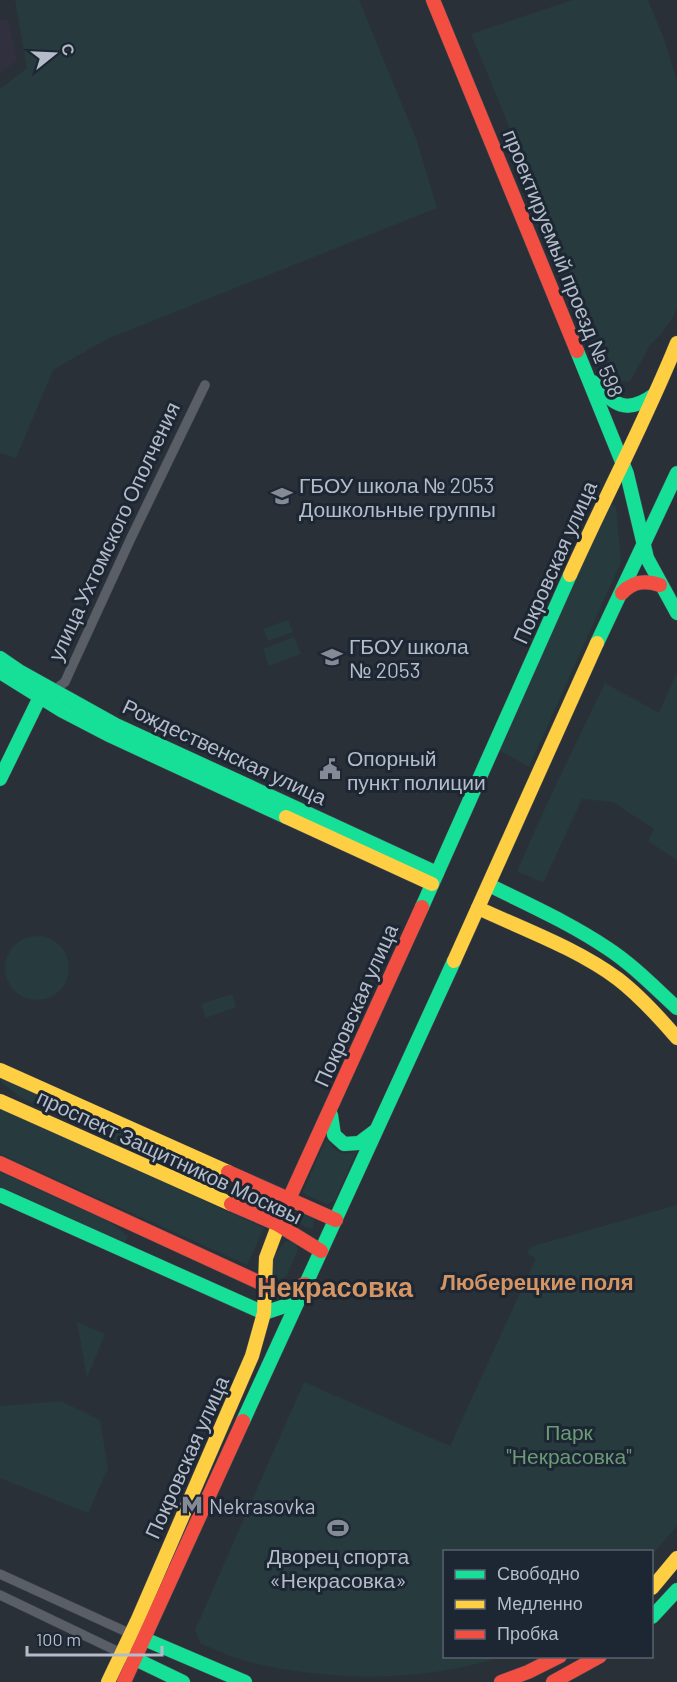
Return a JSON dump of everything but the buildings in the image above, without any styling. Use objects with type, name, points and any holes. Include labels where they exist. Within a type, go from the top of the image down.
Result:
[{"type":"street","name":"проектируемый проезд № 598","points":[[434,0],[623,463],[630,484],[643,545],[660,585],[677,613]]},
{"type":"street","name":"Покровская улица","points":[[124,1682],[135,1658],[137,1636],[252,1356],[264,1313],[266,1258],[277,1224],[435,879],[604,498],[623,463],[675,350]]},
{"type":"street","points":[[586,375],[609,398],[624,406],[643,405],[656,394]]},
{"type":"street","name":"улица Ухтомского Ополчения","points":[[40,697],[65,682],[131,537],[205,385]]},
{"type":"street","name":"Покровская улица","points":[[108,1682],[121,1653],[137,1636],[283,1336],[617,599],[677,473]]},
{"type":"street","points":[[617,599],[628,586],[640,581],[651,581],[660,585]]},
{"type":"street","name":"Рождественская улица","points":[[0,658],[53,691],[116,725],[435,879]]},
{"type":"street","name":"Рождественская улица","points":[[0,672],[91,726],[168,764],[435,879]]},
{"type":"street","points":[[0,779],[40,697]]},
{"type":"street","points":[[489,885],[609,950],[677,1008]]},
{"type":"street","points":[[517,927],[511,921],[509,910],[513,904],[524,902]]},
{"type":"street","points":[[478,908],[580,956],[617,979],[638,997],[677,1038]]},
{"type":"street","points":[[0,1071],[336,1220]]},
{"type":"street","points":[[0,1090],[32,1115]]},
{"type":"street","name":"проспект Защитников Москвы","points":[[0,1101],[277,1224],[321,1251]]},
{"type":"street","points":[[333,1104],[331,1131],[337,1141],[342,1144],[350,1145],[360,1142],[372,1135],[380,1125]]},
{"type":"street","points":[[0,1164],[278,1291],[286,1292],[305,1284]]},
{"type":"street","points":[[0,1195],[264,1313],[285,1306],[292,1301],[305,1284]]},
{"type":"street","points":[[653,1586],[677,1558]]},
{"type":"street","points":[[0,1574],[245,1682]]},
{"type":"street","points":[[653,1615],[677,1590]]},
{"type":"street","points":[[32,1609],[39,1591]]},
{"type":"street","points":[[0,1594],[185,1682],[186,1672],[190,1667],[200,1664]]},
{"type":"street","points":[[501,1682],[530,1677],[556,1658]]},
{"type":"street","points":[[545,1664],[553,1682],[596,1658]]},
{"type":"shaded area","points":[[8,19],[17,61],[0,73],[0,20]]},
{"type":"green space","points":[[15,0],[359,0],[417,141],[437,208],[107,339],[53,370],[16,458],[0,453],[0,89],[27,68]]},
{"type":"green space","points":[[572,0],[648,0],[664,39],[677,81],[677,308],[674,316],[650,345],[630,382],[618,380],[579,287],[571,276],[471,34]]},
{"type":"green space","points":[[609,504],[616,507],[621,562],[529,767],[497,749]]},
{"type":"green space","points":[[288,620],[293,632],[268,641],[263,629]]},
{"type":"green space","points":[[294,637],[301,654],[269,666],[263,649]]},
{"type":"green space","points":[[677,672],[677,860],[648,841],[654,829],[613,802],[582,799],[543,883],[517,871],[605,683],[659,713]]},
{"type":"green space","points":[[37,936],[49,938],[60,945],[67,956],[69,968],[67,980],[60,991],[49,998],[37,1000],[25,998],[14,991],[7,980],[5,968],[7,956],[14,945],[25,938]]},
{"type":"green space","points":[[232,994],[236,1007],[206,1018],[201,1004]]},
{"type":"green space","points":[[0,1074],[168,1150],[165,1158],[142,1152],[21,1098],[0,1081]]},
{"type":"green space","points":[[0,1108],[264,1228],[247,1265],[0,1154]]},
{"type":"green space","points":[[327,1137],[335,1150],[339,1152],[348,1153],[358,1149],[335,1200],[327,1204],[304,1194],[303,1191]]},
{"type":"green space","points":[[0,1172],[108,1221],[128,1236],[124,1245],[0,1191]]},
{"type":"green space","name":"Парк \"Некрасовка\"","points":[[677,1205],[677,1526],[653,1554],[653,1550],[443,1550],[443,1658],[498,1658],[472,1665],[409,1675],[344,1676],[280,1669],[249,1662],[201,1644],[195,1630],[304,1382],[450,1446],[536,1258],[527,1254],[530,1247]]},
{"type":"green space","points":[[301,1211],[313,1216],[312,1229],[296,1222],[296,1216]]},
{"type":"green space","points":[[287,1241],[295,1243],[298,1250],[286,1277],[278,1280],[272,1276],[273,1262]]},
{"type":"green space","points":[[77,1322],[105,1334],[87,1378]]},
{"type":"green space","points":[[61,1401],[100,1420],[108,1468],[88,1513],[0,1478],[0,1406]]},
{"type":"traffic: fast","points":[[577,351],[627,474],[647,558],[677,613]]},
{"type":"traffic: fast","points":[[593,382],[607,397],[621,405],[636,405],[654,395]]},
{"type":"traffic: fast","points":[[597,643],[677,473]]},
{"type":"traffic: fast","points":[[422,907],[570,575]]},
{"type":"traffic: fast","points":[[0,658],[116,725],[437,873]]},
{"type":"traffic: fast","points":[[0,672],[61,710],[111,736],[286,817]]},
{"type":"traffic: fast","points":[[0,779],[40,697],[46,692]]},
{"type":"traffic: fast","points":[[489,885],[564,922],[607,948],[635,969],[677,1008]]},
{"type":"traffic: fast","points":[[243,1421],[454,961]]},
{"type":"traffic: fast","points":[[331,1115],[334,1135],[344,1144],[359,1143],[375,1131]]},
{"type":"traffic: fast","points":[[0,1195],[264,1313],[285,1306],[298,1293]]},
{"type":"traffic: fast","points":[[653,1616],[677,1590]]},
{"type":"traffic: fast","points":[[135,1635],[245,1682]]},
{"type":"traffic: fast","points":[[129,1656],[183,1682]]},
{"type":"traffic: slow","points":[[570,575],[652,402],[677,343]]},
{"type":"traffic: slow","points":[[454,961],[597,643]]},
{"type":"traffic: slow","points":[[286,817],[432,884]]},
{"type":"traffic: slow","points":[[478,908],[550,940],[602,968],[634,992],[677,1038]]},
{"type":"traffic: slow","points":[[0,1070],[228,1172]]},
{"type":"traffic: slow","points":[[0,1101],[231,1204]]},
{"type":"traffic: slow","points":[[108,1682],[138,1619],[252,1356],[264,1313],[266,1258],[284,1210]]},
{"type":"traffic: slow","points":[[653,1587],[677,1558]]},
{"type":"traffic: jam","points":[[433,0],[577,351]]},
{"type":"traffic: jam","points":[[622,593],[630,586],[640,583],[649,582],[660,585]]},
{"type":"traffic: jam","points":[[284,1210],[422,907]]},
{"type":"traffic: jam","points":[[0,1163],[278,1291],[286,1291],[305,1284]]},
{"type":"traffic: jam","points":[[228,1172],[336,1220]]},
{"type":"traffic: jam","points":[[231,1204],[277,1224],[321,1251]]},
{"type":"traffic: jam","points":[[124,1682],[243,1421]]},
{"type":"traffic: jam","points":[[501,1682],[556,1658]]},
{"type":"traffic: jam","points":[[553,1682],[596,1658]]},
{"type":"place","name":"ГБОУ школа № 2053 Дошкольные группы","points":[[282,496]]},
{"type":"place","name":"ГБОУ школа № 2053","points":[[332,657]]},
{"type":"place","name":"Опорный пункт полиции","points":[[330,769]]},
{"type":"place","name":"Nekrasovka","points":[[192,1505]]},
{"type":"place","name":"Дворец спорта «Некрасовка»","points":[[338,1528]]},
{"type":"district","name":"Люберецкие поля","points":[[537,1281]]},
{"type":"district","name":"Некрасовка","points":[[335,1286]]}]
